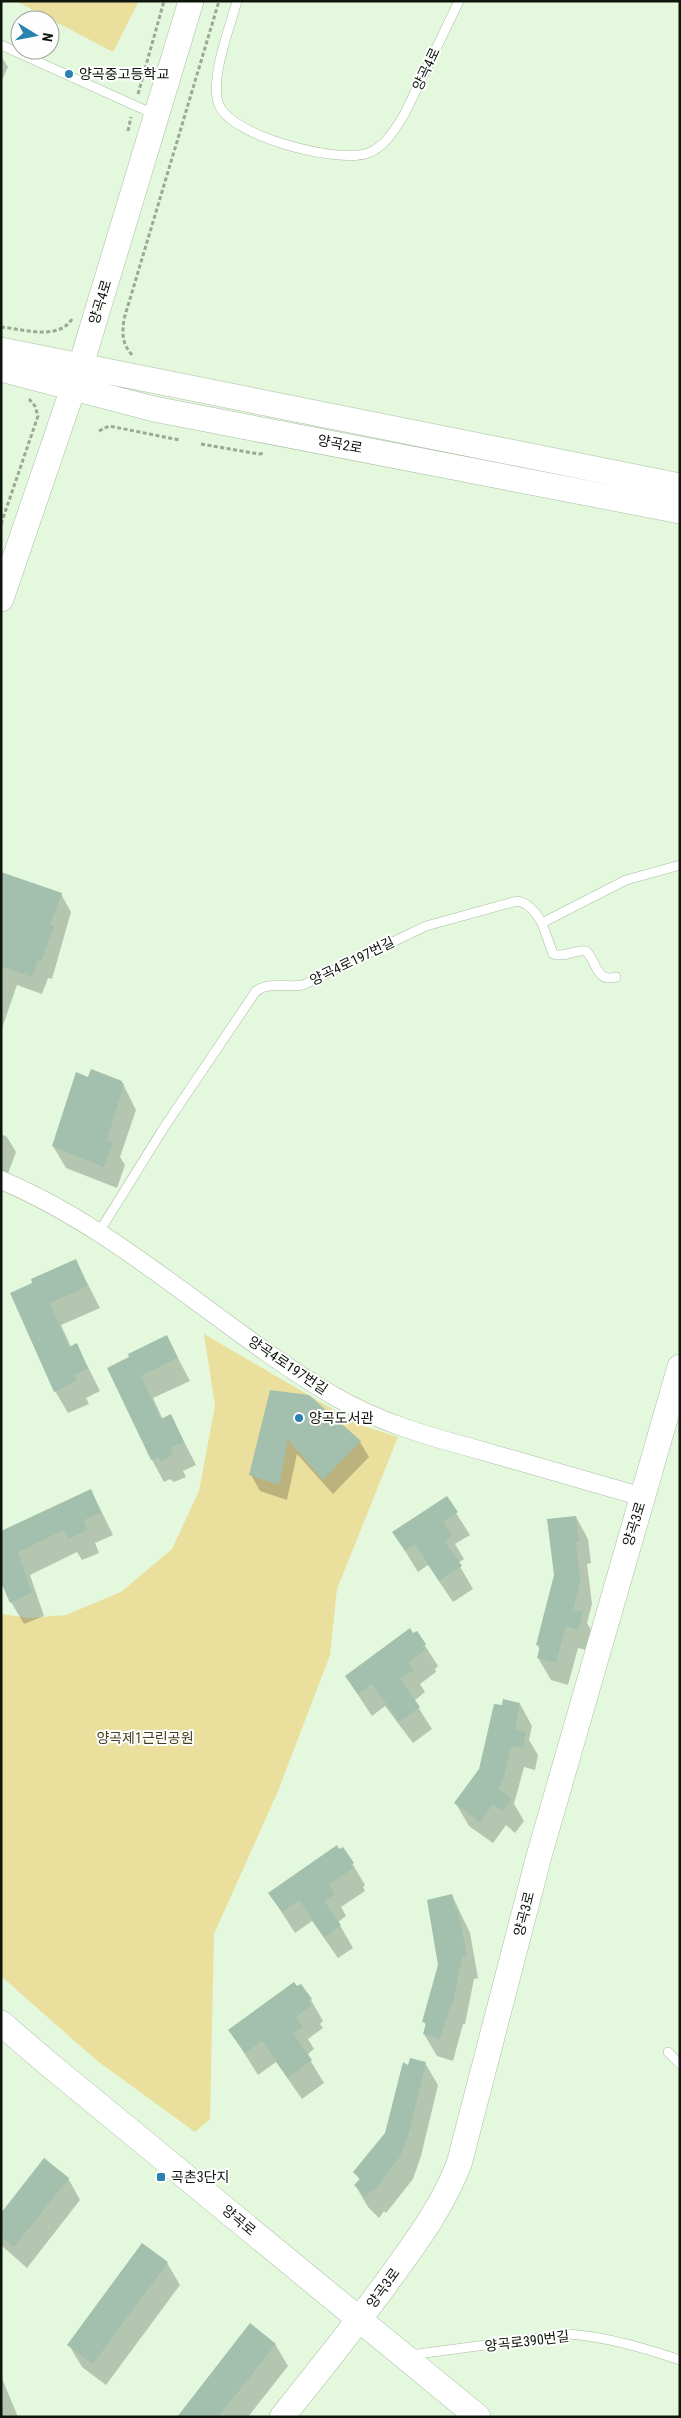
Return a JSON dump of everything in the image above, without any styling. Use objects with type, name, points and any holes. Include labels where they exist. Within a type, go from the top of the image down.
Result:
[{"type":"street","name":"양곡4로","points":[[1,599],[81,365],[146,110],[191,1]]},
{"type":"street","name":"양곡2로","points":[[1,350],[680,486]]},
{"type":"street","name":"양곡2로","points":[[1,369],[154,409],[680,511]]},
{"type":"street","name":"양곡4로197번길","points":[[1,1180],[44,1200],[99,1232],[294,1370],[358,1409],[429,1436],[643,1497]]},
{"type":"street","name":"양곡3로","points":[[282,2417],[360,2320],[429,2225],[448,2192],[459,2164],[539,1856],[680,1367]]},
{"type":"street","name":"양곡로","points":[[1,2022],[45,2061],[478,2417]]},
{"type":"lane","name":"양곡4로","points":[[237,1],[218,71],[217,92],[219,105],[226,116],[246,130],[261,136],[307,149],[358,156],[371,152],[393,133],[404,115],[459,1]]},
{"type":"lane","points":[[1,45],[146,110]]},
{"type":"lane","points":[[616,977],[604,979],[586,951],[577,951],[563,956],[553,954],[542,923],[626,880],[680,865]]},
{"type":"lane","name":"양곡4로197번길","points":[[99,1232],[163,1129],[256,990],[264,985],[276,984],[289,987],[303,985],[426,926],[509,903],[524,902],[542,923]]},
{"type":"lane","points":[[668,2052],[680,2064]]},
{"type":"lane","name":"양곡로390번길","points":[[402,2356],[569,2334],[592,2336],[624,2343],[680,2360]]},
{"type":"path","points":[[127,132],[146,110],[164,1]]},
{"type":"path","points":[[138,360],[124,345],[122,334],[124,320],[219,1]]},
{"type":"path","points":[[1,327],[52,333],[68,324],[74,315]]},
{"type":"path","points":[[1,524],[38,416],[35,406],[24,397]]},
{"type":"path","points":[[98,431],[109,426],[180,440]]},
{"type":"green space","points":[[16,1],[139,1],[113,52],[60,24],[60,10],[33,10]]},
{"type":"green space","name":"양곡제1근린공원","points":[[204,1334],[358,1424],[398,1437],[337,1589],[330,1655],[278,1791],[214,1934],[210,2119],[195,2132],[96,2060],[1,1976],[1,1614],[30,1618],[66,1615],[121,1592],[172,1549],[199,1491],[215,1406]]},
{"type":"building","points":[[1,872],[62,893],[50,925],[54,926],[41,962],[38,960],[32,977],[1,966]]},
{"type":"building","points":[[91,1069],[122,1081],[124,1084],[107,1140],[113,1142],[104,1167],[52,1146],[76,1072],[88,1077]]},
{"type":"building","points":[[76,1259],[88,1286],[50,1303],[69,1347],[77,1343],[88,1369],[74,1375],[77,1381],[54,1392],[10,1293],[32,1283],[31,1279]]},
{"type":"building","points":[[167,1335],[178,1358],[141,1376],[161,1419],[171,1414],[184,1442],[171,1448],[174,1454],[161,1461],[157,1457],[151,1460],[107,1368],[129,1357],[128,1354]]},
{"type":"building","name":"양곡도서관","points":[[270,1390],[309,1395],[361,1441],[323,1480],[288,1440],[279,1485],[249,1475]]},
{"type":"building","points":[[91,1489],[101,1513],[84,1520],[87,1530],[68,1539],[64,1530],[18,1552],[32,1593],[10,1603],[1,1582],[1,1531]]},
{"type":"building","points":[[447,1496],[458,1512],[443,1522],[452,1536],[445,1541],[462,1566],[439,1581],[415,1544],[405,1551],[392,1532]]},
{"type":"building","points":[[576,1516],[579,1542],[576,1542],[580,1581],[573,1610],[583,1612],[578,1630],[566,1626],[556,1663],[537,1658],[540,1646],[536,1645],[554,1575],[547,1519]]},
{"type":"building","points":[[410,1628],[413,1633],[417,1631],[426,1644],[423,1647],[425,1650],[408,1662],[414,1670],[400,1679],[420,1707],[399,1722],[372,1684],[358,1694],[345,1676]]},
{"type":"building","points":[[503,1699],[520,1703],[515,1730],[526,1732],[523,1748],[511,1746],[499,1789],[512,1798],[502,1811],[493,1804],[480,1822],[454,1803],[479,1769],[494,1704],[502,1705]]},
{"type":"building","points":[[337,1845],[339,1849],[343,1847],[354,1863],[351,1865],[353,1868],[329,1885],[335,1894],[324,1901],[341,1925],[325,1937],[299,1900],[282,1912],[268,1893]]},
{"type":"building","points":[[452,1894],[456,1910],[458,1910],[467,1956],[462,1957],[453,2003],[451,2003],[440,2039],[423,2034],[426,2023],[422,2022],[438,1965],[427,1900]]},
{"type":"building","points":[[294,1982],[297,1986],[301,1984],[312,1999],[308,2001],[311,2006],[296,2017],[303,2027],[293,2033],[312,2060],[288,2078],[262,2041],[245,2053],[228,2030]]},
{"type":"building","points":[[410,2058],[426,2062],[409,2133],[400,2157],[374,2191],[371,2190],[366,2197],[354,2185],[360,2179],[353,2172],[385,2133],[403,2062],[408,2065]]},
{"type":"building","points":[[44,2158],[69,2178],[14,2247],[1,2237],[1,2213]]},
{"type":"building","points":[[142,2243],[168,2262],[93,2364],[67,2345]]},
{"type":"building","points":[[250,2323],[276,2344],[218,2417],[177,2417]]},
{"type":"place","name":"양곡중고등학교","points":[[69,74]]},
{"type":"place","name":"양곡도서관","points":[[299,1418]]},
{"type":"place","name":"곡촌3단지","points":[[161,2177]]}]
